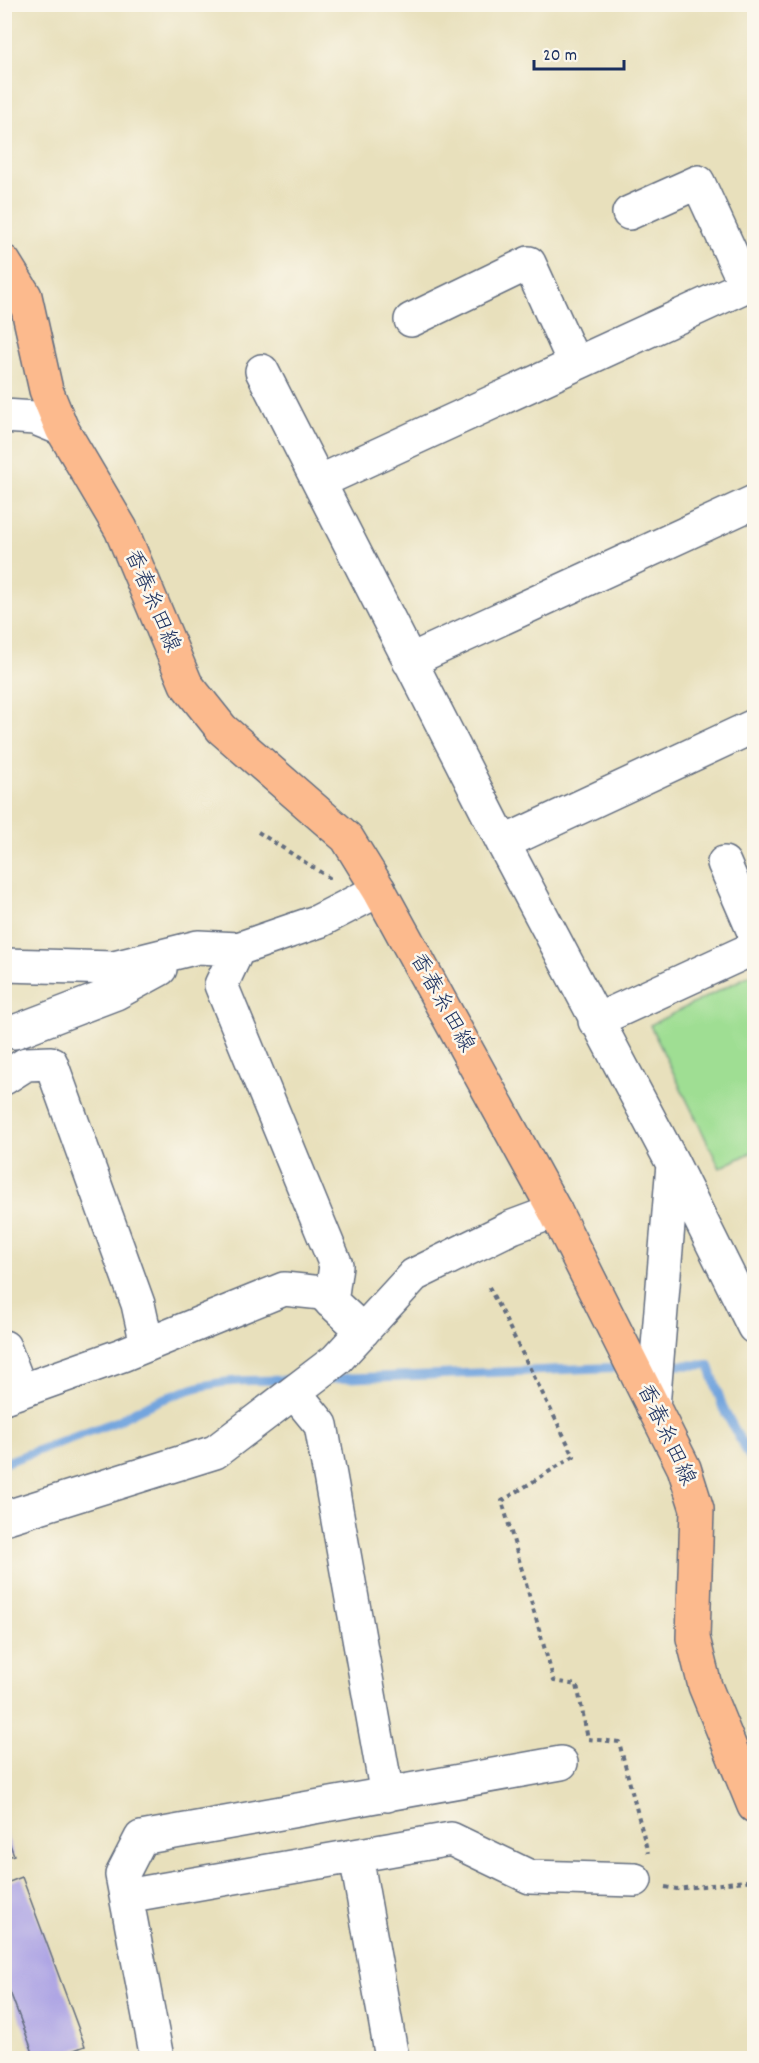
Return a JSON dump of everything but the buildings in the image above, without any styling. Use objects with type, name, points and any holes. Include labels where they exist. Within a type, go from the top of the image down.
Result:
[{"type":"main road","name":"香春糸田線","points":[[4,262],[25,296],[46,390],[62,429],[121,530],[152,598],[186,684],[222,729],[347,838],[370,894],[555,1211],[684,1468],[697,1509],[693,1638],[705,1686],[754,1806]]},
{"type":"street","points":[[319,482],[751,284],[698,182],[629,213]]},
{"type":"street","points":[[411,320],[529,263],[575,364]]},
{"type":"street","points":[[262,371],[503,843],[673,1164],[754,1328]]},
{"type":"street","points":[[4,416],[35,418],[62,429]]},
{"type":"street","points":[[409,661],[754,502]]},
{"type":"street","points":[[503,843],[754,726]]},
{"type":"street","points":[[724,863],[754,932]]},
{"type":"street","points":[[4,965],[114,968],[198,947],[238,949],[319,921],[370,894]]},
{"type":"street","points":[[14,1032],[116,993],[198,947]]},
{"type":"street","points":[[596,1021],[754,948]]},
{"type":"street","points":[[238,949],[221,985],[336,1265],[331,1302]]},
{"type":"street","points":[[4,1078],[26,1064],[51,1063],[138,1304],[147,1345]]},
{"type":"street","points":[[653,1407],[673,1164]]},
{"type":"street","points":[[4,1518],[215,1452],[336,1360],[414,1275],[512,1227],[555,1211]]},
{"type":"street","points":[[4,1347],[13,1394],[147,1345],[284,1289],[322,1293],[363,1331]]},
{"type":"street","points":[[294,1392],[321,1425],[387,1795]]},
{"type":"street","points":[[157,2058],[122,1875],[141,1838],[561,1763]]},
{"type":"street","points":[[126,1896],[451,1839],[530,1877],[643,1872]]},
{"type":"street","points":[[356,1856],[392,2058]]},
{"type":"path","points":[[258,832],[370,894]]},
{"type":"path","points":[[489,1287],[574,1456],[502,1501],[554,1681],[577,1685],[588,1739],[619,1742],[643,1872],[677,1889],[754,1880]]},
{"type":"green space","points":[[754,973],[754,1151],[720,1168],[650,1025]]},
{"type":"waterway","points":[[663,1365],[709,1365],[723,1408],[754,1465]]},
{"type":"waterway","points":[[327,1379],[625,1367]]},
{"type":"waterway","points":[[4,1463],[118,1421],[177,1394],[232,1381],[292,1380]]}]
